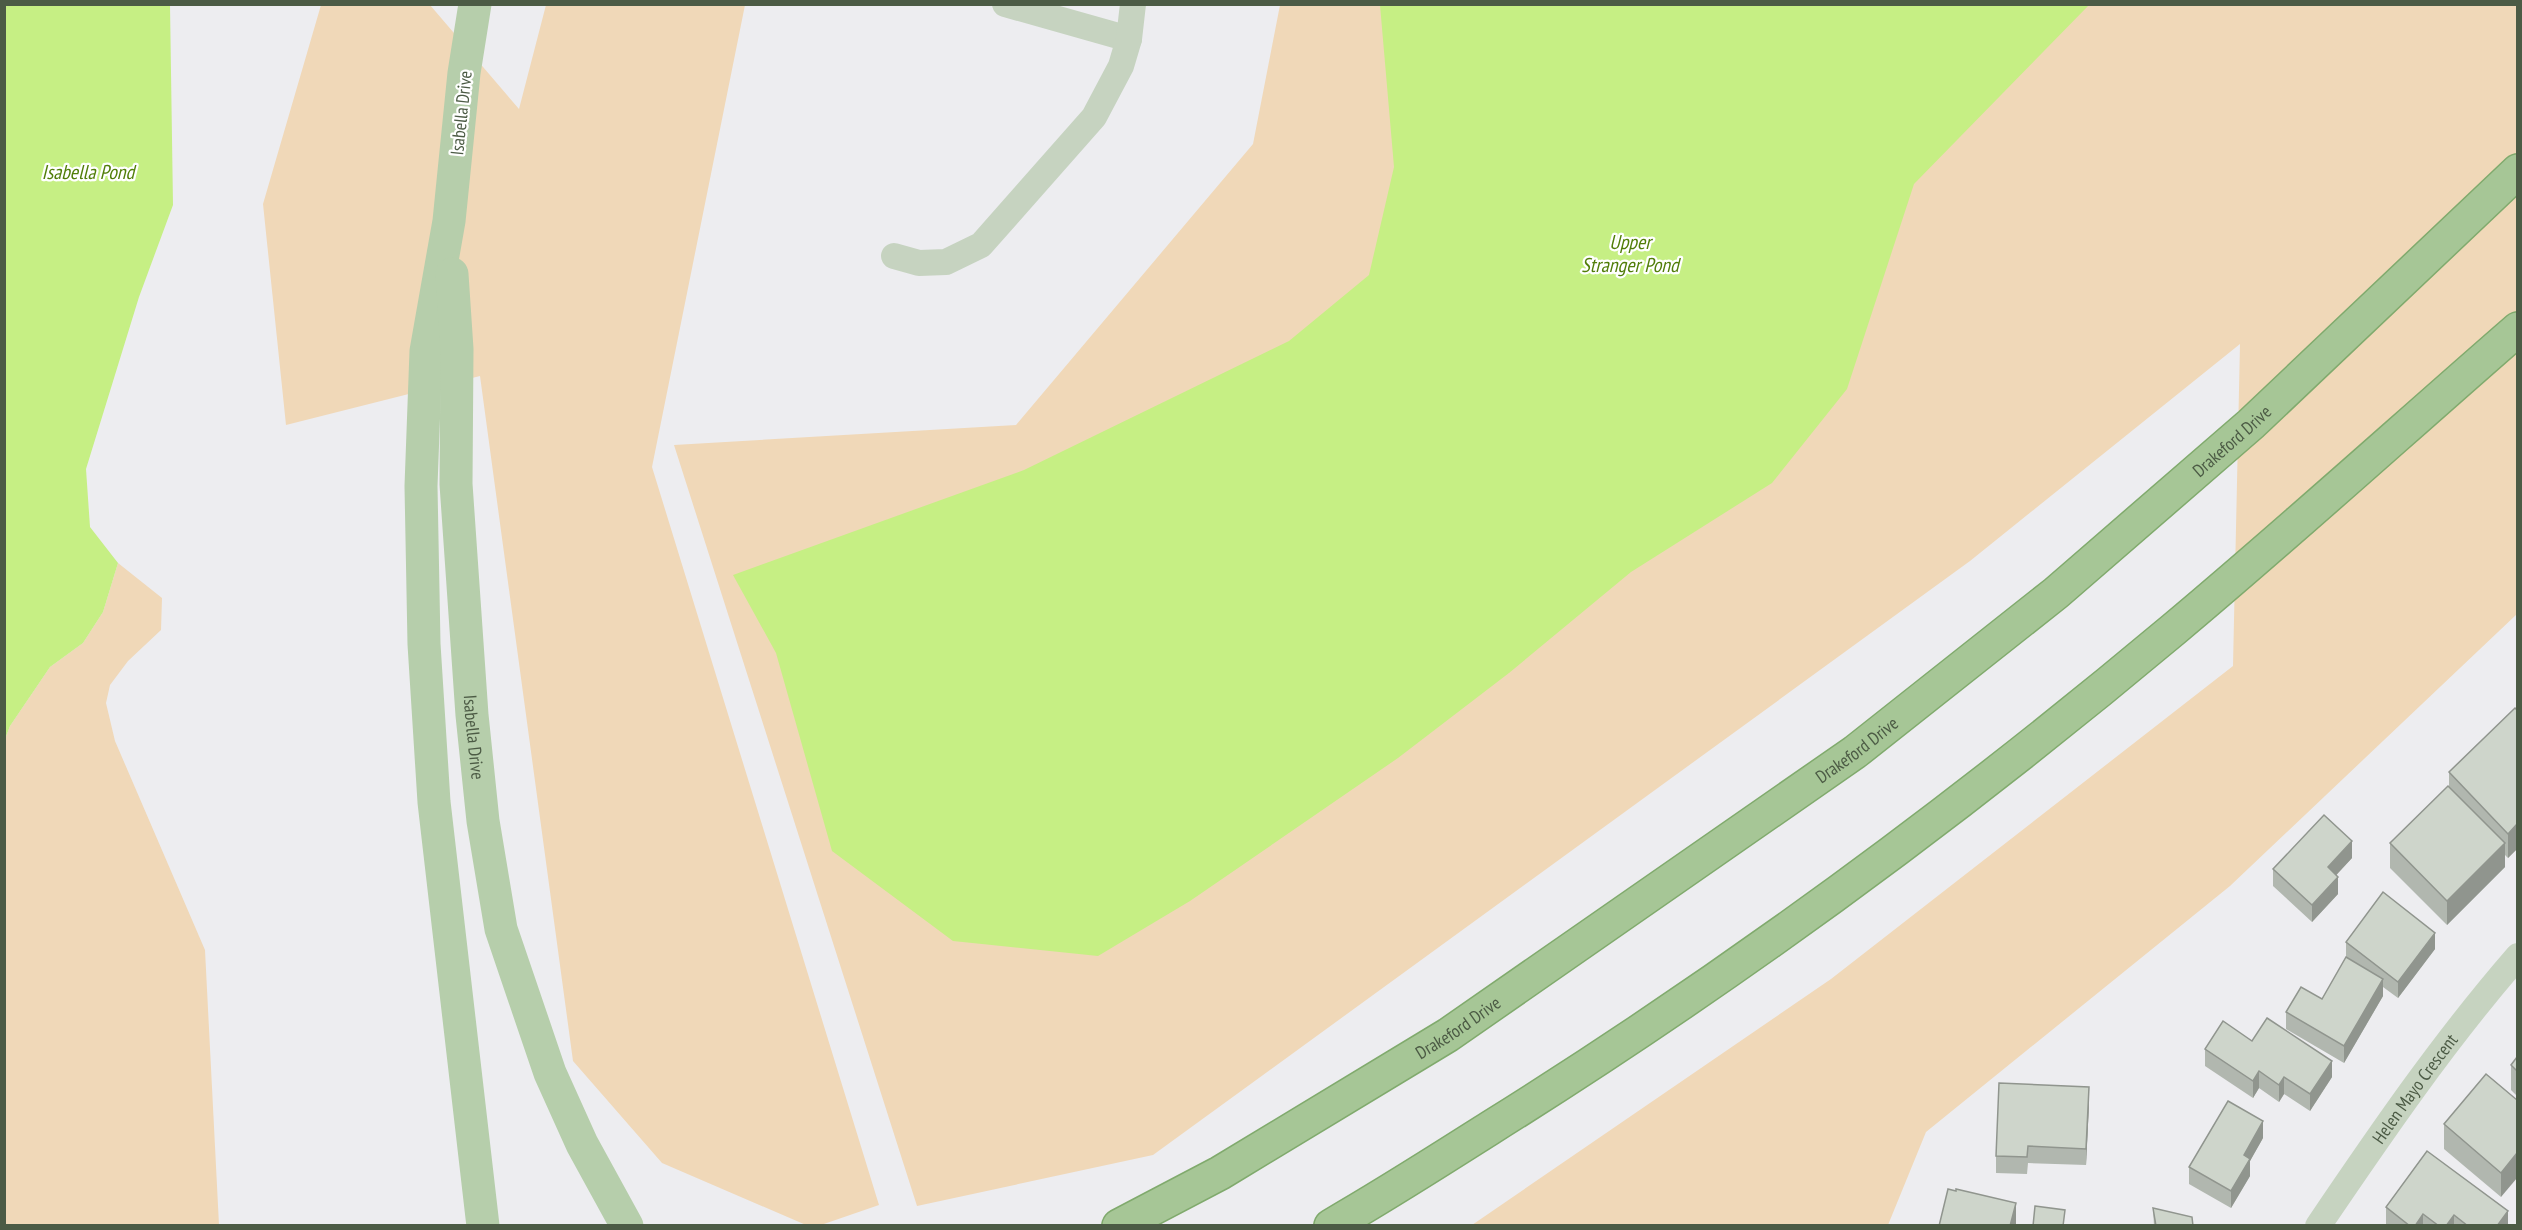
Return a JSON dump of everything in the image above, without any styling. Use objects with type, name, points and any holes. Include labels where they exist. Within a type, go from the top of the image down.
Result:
[{"type":"highway","name":"Drakeford Drive","points":[[1119,1226],[1220,1173],[1448,1035],[1855,752],[2056,593],[2252,424],[2517,171]]},
{"type":"highway","points":[[1344,1220],[1590,1064],[1782,934],[1914,836],[2047,733],[2175,628],[2517,329]]},
{"type":"main road","name":"Isabella Drive","points":[[475,4],[464,73],[449,221],[426,351],[421,486],[424,644],[434,802],[483,1226]]},
{"type":"main road","name":"Isabella Drive","points":[[449,221],[457,349],[456,484],[471,714],[483,821],[499,918],[550,1073],[582,1144],[627,1226]]},
{"type":"street","points":[[1005,4],[1129,39]]},
{"type":"street","points":[[894,256],[919,263],[946,262],[981,245],[1094,117],[1121,66],[1129,39],[1133,4]]},
{"type":"street","name":"Helen Mayo Crescent","points":[[2318,1226],[2402,1104],[2484,994],[2517,956]]},
{"type":"shaded area","points":[[321,5],[430,5],[519,109],[546,5],[745,5],[652,467],[879,1205],[821,1225],[806,1225],[662,1163],[573,1061],[480,376],[286,425],[263,204]]},
{"type":"shaded area","points":[[1280,5],[2517,5],[2517,614],[2230,886],[1926,1132],[1888,1225],[1472,1225],[1831,979],[2233,666],[2240,344],[1970,561],[1153,1155],[917,1206],[674,445],[1016,425],[1253,144]]},
{"type":"shaded area","points":[[118,563],[162,598],[161,630],[128,661],[110,685],[106,703],[115,741],[205,950],[219,1225],[5,1226],[5,739],[10,726],[50,667],[83,643],[103,612]]},
{"type":"water","name":"Isabella Pond","points":[[5,4],[170,5],[173,205],[139,297],[86,469],[90,527],[118,563],[103,612],[83,643],[50,667],[10,726],[5,739]]},
{"type":"water","name":"Upper Stranger Pond","points":[[1380,5],[2089,5],[1914,184],[1847,389],[1772,483],[1631,572],[1509,673],[1398,758],[1190,901],[1098,956],[953,941],[832,851],[776,653],[733,575],[1024,470],[1289,341],[1369,275],[1394,167]]},
{"type":"building","points":[[2515,708],[2517,710],[2517,824],[2508,834],[2449,772]]},
{"type":"building","points":[[2448,786],[2505,843],[2447,901],[2390,843]]},
{"type":"building","points":[[2324,815],[2352,841],[2328,867],[2338,877],[2312,905],[2273,869]]},
{"type":"building","points":[[2383,892],[2435,933],[2398,982],[2346,942]]},
{"type":"building","points":[[2346,957],[2383,979],[2344,1046],[2286,1012],[2301,987],[2322,999]]},
{"type":"building","points":[[2267,1018],[2332,1061],[2310,1094],[2284,1077],[2279,1085],[2259,1071],[2253,1081],[2205,1049],[2223,1021],[2252,1041]]},
{"type":"building","points":[[2517,1057],[2517,1071],[2511,1065]]},
{"type":"building","points":[[2486,1074],[2517,1100],[2517,1153],[2501,1173],[2444,1124]]},
{"type":"building","points":[[1999,1083],[2089,1087],[2086,1149],[2028,1146],[2027,1157],[1996,1156]]},
{"type":"building","points":[[2228,1101],[2263,1121],[2244,1155],[2250,1159],[2231,1191],[2189,1167]]},
{"type":"building","points":[[2427,1151],[2508,1211],[2497,1226],[2468,1226],[2454,1215],[2446,1226],[2439,1226],[2423,1214],[2415,1226],[2410,1226],[2386,1207]]},
{"type":"building","points":[[1948,1189],[2016,1203],[2010,1226],[1939,1226]]},
{"type":"building","points":[[2035,1206],[2065,1210],[2063,1226],[2033,1226]]},
{"type":"building","points":[[2153,1208],[2192,1217],[2193,1226],[2156,1226]]}]
